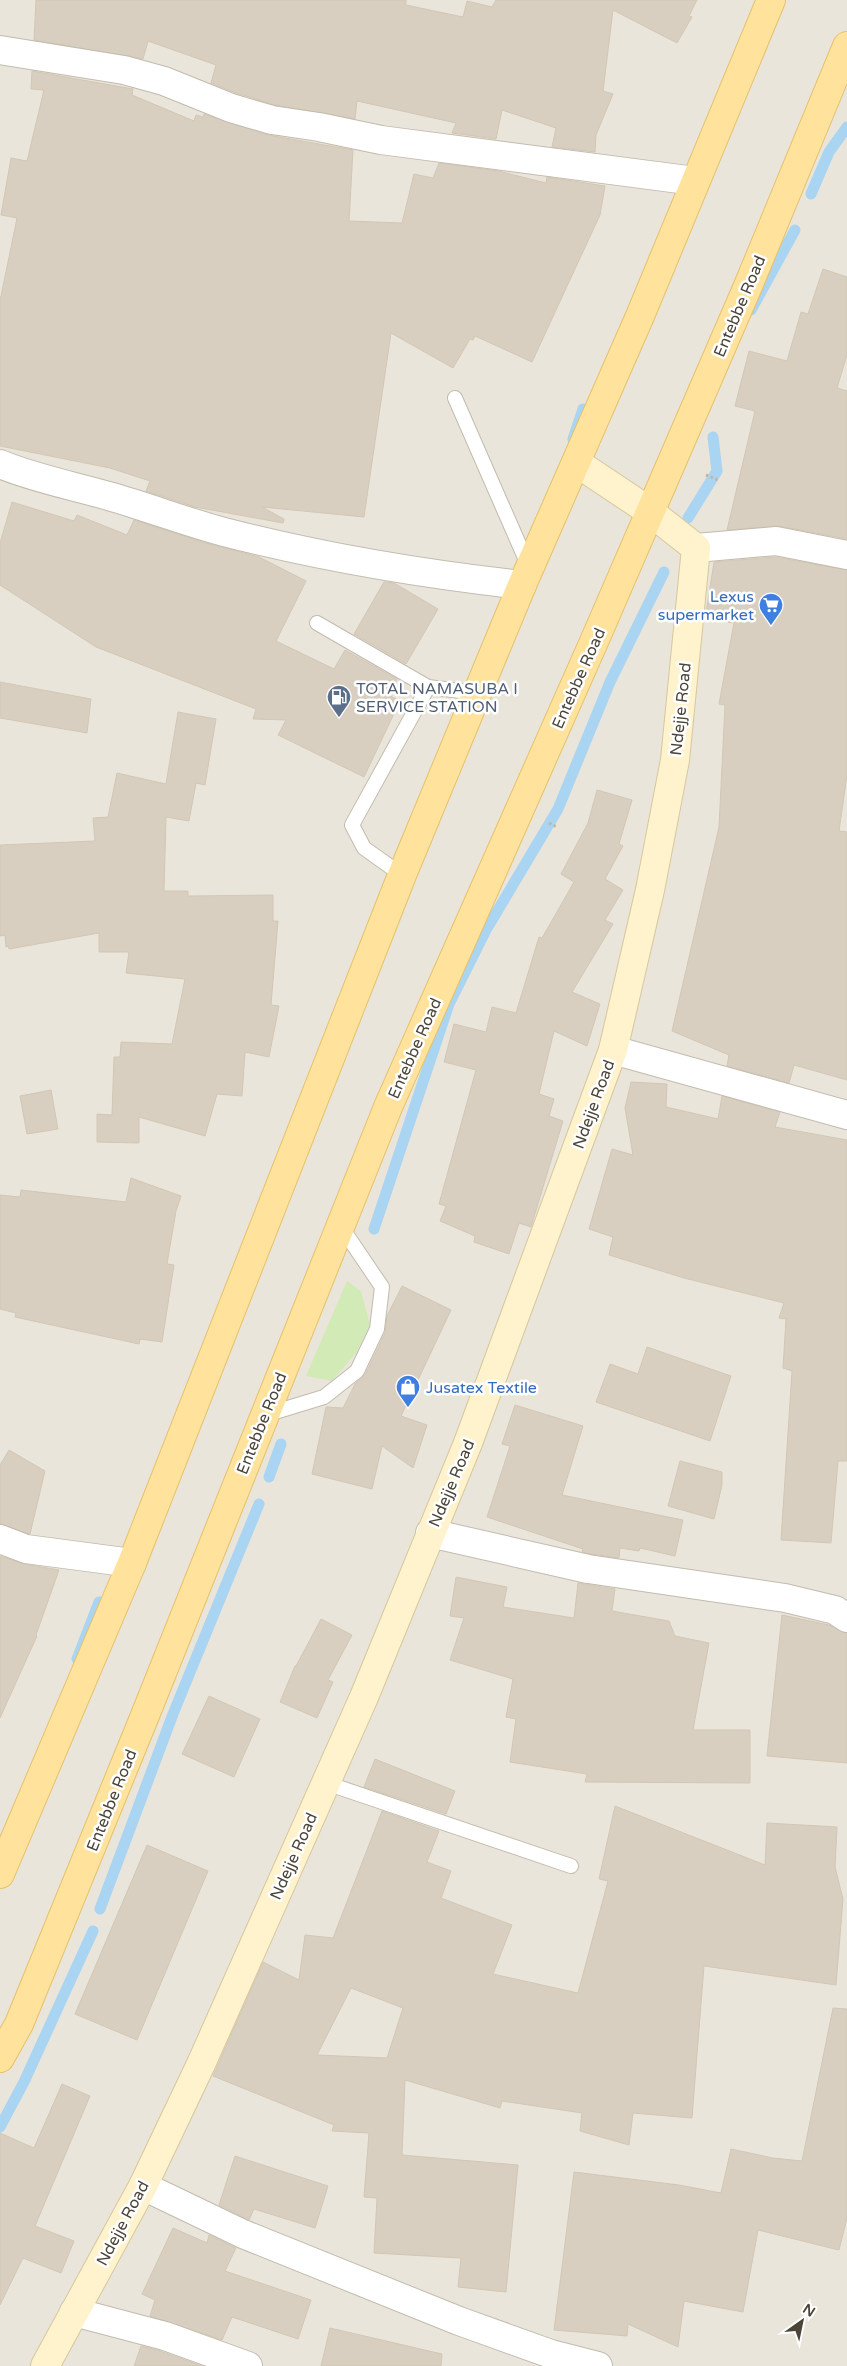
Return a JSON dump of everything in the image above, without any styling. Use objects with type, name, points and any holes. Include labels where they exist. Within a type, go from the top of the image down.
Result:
[{"type":"main road","points":[[0,1874],[132,1563],[402,875],[526,576],[577,463],[771,0]]},
{"type":"main road","name":"Entebbe Road","points":[[0,2058],[18,2024],[146,1713],[388,1107],[596,637],[844,61]]},
{"type":"street","points":[[0,50],[66,59],[124,70],[164,81],[231,108],[272,120],[319,127],[381,140],[695,181]]},
{"type":"street","points":[[577,463],[649,511],[696,548],[776,542],[847,555]]},
{"type":"street","points":[[0,464],[27,475],[110,496],[223,531],[284,546],[468,580],[526,576]]},
{"type":"street","name":"Ndejje Road","points":[[45,2366],[143,2186],[201,2064],[364,1697],[468,1442],[613,1050],[650,890],[676,760],[696,548]]},
{"type":"street","points":[[613,1050],[847,1114]]},
{"type":"street","points":[[430,1533],[588,1569],[786,1598],[835,1610],[847,1618]]},
{"type":"street","points":[[0,1539],[26,1549],[132,1563]]},
{"type":"street","points":[[143,2186],[243,2234],[450,2317],[552,2354],[598,2366]]},
{"type":"street","points":[[74,2312],[165,2336],[248,2366]]},
{"type":"lane","points":[[455,398],[526,576]]},
{"type":"lane","points":[[318,623],[428,687],[477,693]]},
{"type":"lane","points":[[402,875],[364,848],[352,825],[428,687]]},
{"type":"lane","points":[[263,1416],[324,1397],[357,1371],[377,1329],[382,1287],[340,1225]]},
{"type":"lane","points":[[326,1783],[571,1866]]},
{"type":"path","points":[[706,475],[718,480]]},
{"type":"shaded area","points":[[0,0],[847,0],[847,2366],[0,2366]]},
{"type":"green space","points":[[347,1281],[361,1291],[370,1325],[356,1353],[332,1381],[306,1376]]},
{"type":"building","points":[[36,0],[406,0],[406,5],[463,17],[467,1],[492,7],[496,0],[697,0],[689,16],[692,17],[677,43],[613,10],[603,91],[613,94],[596,135],[595,152],[552,147],[556,128],[502,110],[496,139],[452,133],[456,123],[357,101],[355,119],[275,105],[236,93],[211,83],[216,65],[148,41],[143,59],[34,40]]},
{"type":"building","points":[[32,71],[133,89],[132,95],[194,121],[196,115],[203,117],[204,114],[268,135],[353,150],[349,221],[402,223],[414,174],[433,178],[439,163],[498,171],[546,183],[547,177],[605,186],[600,215],[532,362],[475,336],[473,340],[470,339],[453,368],[391,333],[364,517],[262,507],[284,519],[283,523],[195,507],[146,491],[150,481],[110,468],[0,446],[0,301],[17,218],[1,215],[11,158],[27,161],[44,90],[31,89]]},
{"type":"building","points":[[823,269],[847,277],[847,355],[837,388],[847,391],[847,539],[779,526],[727,530],[755,411],[735,406],[749,351],[787,361],[801,312],[808,314]]},
{"type":"building","points":[[12,502],[74,521],[77,515],[127,535],[134,520],[206,543],[259,557],[306,581],[276,641],[334,669],[345,650],[397,679],[388,695],[400,701],[364,777],[278,735],[286,720],[253,719],[256,709],[96,647],[0,585],[0,543]]},
{"type":"building","points":[[775,557],[847,570],[847,775],[839,831],[847,832],[847,1080],[794,1065],[789,1083],[727,1066],[729,1055],[672,1031],[719,827],[725,705],[719,704],[734,623],[705,619],[714,562]]},
{"type":"building","points":[[384,582],[394,583],[438,609],[406,664],[354,634]]},
{"type":"building","points":[[0,682],[91,699],[87,733],[0,718]]},
{"type":"building","points":[[178,712],[216,719],[205,785],[196,783],[189,821],[166,817],[164,891],[188,891],[188,896],[273,895],[273,921],[278,921],[271,1005],[279,1006],[269,1057],[245,1052],[242,1096],[217,1094],[205,1136],[139,1117],[139,1143],[97,1142],[97,1114],[112,1115],[114,1057],[120,1057],[121,1042],[172,1044],[185,979],[126,973],[129,952],[99,952],[99,933],[9,949],[8,946],[6,947],[5,935],[0,936],[0,845],[95,841],[93,818],[108,817],[117,773],[166,784]]},
{"type":"building","points":[[597,790],[632,800],[619,844],[623,846],[605,879],[623,890],[605,920],[613,924],[572,992],[600,1004],[587,1046],[554,1031],[539,1094],[554,1099],[549,1116],[563,1121],[531,1227],[519,1223],[509,1254],[474,1242],[475,1236],[440,1221],[446,1206],[439,1204],[476,1070],[444,1062],[454,1024],[486,1032],[492,1007],[516,1013],[539,937],[542,938],[574,882],[561,874],[588,823]]},
{"type":"building","points":[[631,1082],[667,1084],[666,1107],[718,1119],[722,1096],[780,1112],[775,1127],[847,1140],[847,1461],[838,1461],[831,1543],[781,1540],[792,1371],[783,1368],[786,1319],[779,1318],[784,1303],[684,1278],[609,1255],[613,1237],[589,1229],[612,1149],[633,1155],[625,1108]]},
{"type":"building","points":[[51,1090],[58,1129],[27,1134],[20,1096]]},
{"type":"building","points":[[131,1178],[181,1196],[176,1211],[167,1264],[174,1265],[162,1342],[140,1339],[139,1344],[15,1317],[16,1313],[0,1309],[0,1195],[20,1197],[21,1190],[126,1202]]},
{"type":"building","points":[[402,1286],[451,1310],[401,1416],[427,1425],[413,1468],[382,1446],[372,1489],[312,1474],[326,1407],[343,1408],[355,1384],[365,1375],[385,1333],[387,1316]]},
{"type":"building","points":[[647,1347],[731,1376],[710,1441],[596,1402],[610,1364],[638,1374]]},
{"type":"building","points":[[515,1405],[583,1426],[562,1495],[683,1520],[675,1556],[640,1548],[639,1551],[620,1548],[619,1558],[591,1554],[582,1552],[583,1549],[487,1517],[510,1446],[502,1444]]},
{"type":"building","points":[[9,1450],[45,1471],[30,1534],[0,1524],[0,1465]]},
{"type":"building","points":[[680,1461],[722,1472],[722,1485],[714,1519],[668,1506]]},
{"type":"building","points":[[0,1556],[24,1564],[59,1570],[37,1636],[0,1718]]},
{"type":"building","points":[[456,1577],[507,1587],[503,1607],[574,1618],[578,1583],[615,1589],[612,1611],[669,1621],[675,1636],[709,1643],[693,1730],[750,1730],[750,1783],[585,1782],[587,1774],[510,1762],[516,1719],[506,1717],[513,1679],[450,1660],[464,1618],[450,1616]]},
{"type":"building","points":[[782,1615],[829,1625],[847,1633],[847,1763],[767,1756]]},
{"type":"building","points":[[321,1619],[352,1635],[328,1680],[333,1682],[317,1718],[280,1702],[295,1666]]},
{"type":"building","points":[[209,1696],[260,1719],[234,1777],[182,1754]]},
{"type":"building","points":[[375,1759],[455,1791],[446,1814],[364,1787]]},
{"type":"building","points":[[615,1806],[765,1865],[767,1823],[837,1827],[835,1867],[843,1899],[836,1985],[704,1966],[692,2118],[633,2113],[629,2145],[580,2131],[582,2113],[502,2101],[500,2108],[405,2080],[402,2155],[518,2165],[506,2292],[458,2287],[461,2258],[374,2253],[377,2198],[364,2197],[369,2133],[332,2131],[334,2125],[213,2076],[263,1962],[299,1980],[305,1935],[333,1938],[382,1811],[439,1831],[427,1862],[451,1871],[441,1898],[512,1925],[493,1974],[578,1993],[608,1881],[599,1879]],"holes":[[[351,1988],[403,2008],[387,2058],[317,2055]]]},
{"type":"building","points":[[147,1845],[208,1871],[137,2040],[75,2014]]},
{"type":"building","points":[[833,2008],[847,2009],[847,2218],[839,2250],[758,2230],[743,2312],[684,2301],[678,2347],[628,2324],[627,2336],[554,2330],[574,2172],[679,2185],[721,2193],[731,2149],[773,2158],[802,2161]]},
{"type":"building","points":[[62,2084],[90,2096],[35,2226],[74,2241],[61,2273],[23,2258],[0,2305],[0,2133],[34,2148]]},
{"type":"building","points":[[235,2156],[328,2186],[315,2228],[254,2209],[249,2220],[219,2205]]},
{"type":"building","points":[[173,2228],[207,2243],[209,2235],[236,2248],[225,2271],[311,2300],[298,2339],[232,2317],[222,2340],[150,2316],[155,2300],[142,2294]]},
{"type":"building","points":[[330,2328],[442,2354],[441,2366],[321,2366]]},
{"type":"building","points":[[141,2346],[160,2351],[202,2366],[134,2366]]},
{"type":"waterway","points":[[811,194],[829,152],[847,127]]},
{"type":"waterway","points":[[751,310],[795,230]]},
{"type":"waterway","points":[[573,439],[583,409]]},
{"type":"waterway","points":[[688,518],[717,471],[713,437]]},
{"type":"waterway","points":[[374,1229],[449,1004],[486,930],[558,809],[610,682],[664,572]]},
{"type":"waterway","points":[[269,1477],[281,1444]]},
{"type":"waterway","points":[[100,1909],[173,1714],[259,1504]]},
{"type":"waterway","points":[[77,1659],[99,1602]]},
{"type":"waterway","points":[[0,2127],[24,2082],[93,1931]]},
{"type":"place","name":"Lexus supermarket","points":[[771,626]]},
{"type":"place","name":"TOTAL NAMASUBA I SERVICE STATION","points":[[339,718]]},
{"type":"place","name":"Jusatex Textile","points":[[408,1408]]}]
